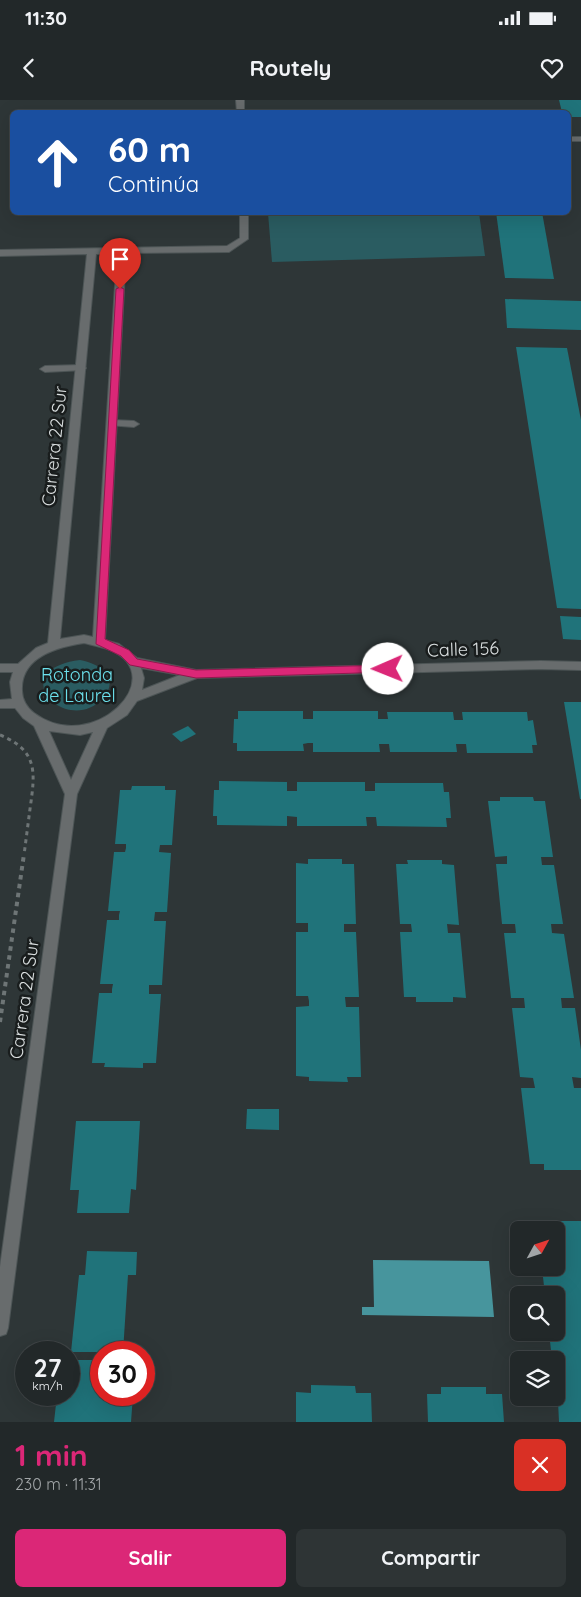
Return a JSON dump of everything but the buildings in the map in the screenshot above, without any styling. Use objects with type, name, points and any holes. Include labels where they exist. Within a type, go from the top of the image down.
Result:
[{"type":"street","points":[[0,254],[228,249],[244,239],[244,215]]},
{"type":"street","points":[[99,641],[122,251]]},
{"type":"street","name":"Carrera 22 Sur","points":[[54,644],[92,252]]},
{"type":"street","points":[[45,369],[81,368]]},
{"type":"street","points":[[112,422],[134,424]]},
{"type":"street","points":[[84,639],[99,641],[125,653],[134,662],[139,673],[139,685],[135,697],[128,708],[116,718],[102,725],[69,731],[38,723],[28,716],[18,703],[15,685],[22,668],[39,651],[54,644],[84,639]]},
{"type":"street","name":"Calle 156","points":[[134,662],[196,674],[541,665],[581,666]]},
{"type":"street","points":[[0,668],[22,668]]},
{"type":"street","name":"Calle 156","points":[[135,697],[196,674]]},
{"type":"street","points":[[0,704],[18,703]]},
{"type":"street","points":[[38,723],[71,794]]},
{"type":"street","name":"Carrera 22 Sur","points":[[0,1328],[71,794],[102,725]]},
{"type":"path","points":[[0,735],[18,744],[26,754],[35,776],[0,1022]]},
{"type":"green space","points":[[268,215],[479,215],[485,256],[272,262]]},
{"type":"green space","name":"Rotonda de Laurel","points":[[80,660],[94,664],[105,673],[109,678],[110,684],[108,691],[103,698],[88,708],[73,710],[59,706],[49,698],[44,687],[46,676],[57,666]]},
{"type":"shaded area","points":[[373,1260],[489,1261],[494,1317],[362,1315],[362,1307],[374,1307]]},
{"type":"route","points":[[120,289],[99,641],[125,653],[134,662],[196,674],[388,669]]}]
